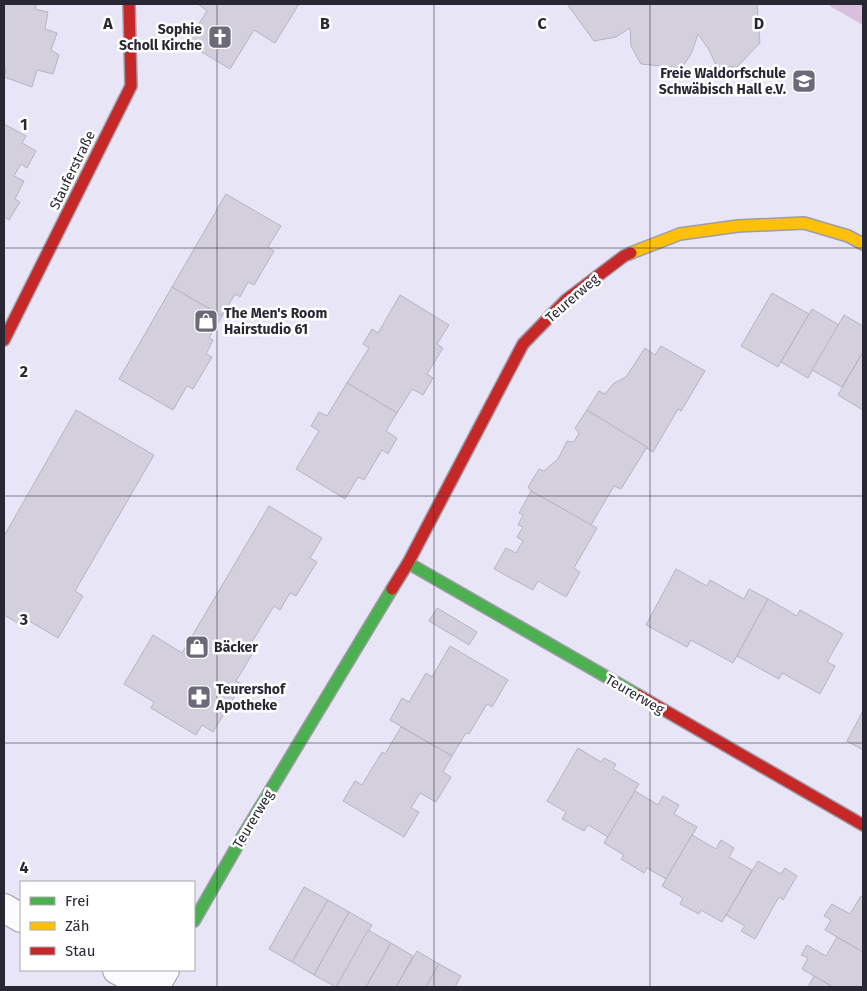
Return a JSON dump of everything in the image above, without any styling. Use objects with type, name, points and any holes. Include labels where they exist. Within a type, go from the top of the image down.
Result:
[{"type":"street","name":"Stauferstraße","points":[[4,340],[131,86],[129,4]]},
{"type":"street","name":"Teurerweg","points":[[195,919],[244,834],[408,563],[522,344],[566,300],[624,256],[680,234],[738,226],[804,223],[848,236],[863,244]]},
{"type":"street","name":"Teurerweg","points":[[408,563],[863,825]]},
{"type":"street","points":[[4,908],[20,917]]},
{"type":"street","points":[[119,971],[149,987]]},
{"type":"street","points":[[155,987],[165,971]]},
{"type":"shaded area","points":[[832,4],[863,4],[863,25],[830,6]]},
{"type":"building","points":[[4,4],[37,4],[35,9],[48,12],[45,29],[57,33],[51,50],[59,55],[53,74],[37,70],[32,87],[4,77],[6,69],[4,68]]},
{"type":"building","name":"Sophie Scholl Kirche","points":[[198,4],[299,4],[275,43],[254,30],[230,69],[187,43],[207,11]]},
{"type":"building","points":[[567,4],[757,4],[760,43],[737,67],[717,67],[709,50],[698,34],[692,52],[682,68],[641,64],[631,46],[630,28],[616,37],[594,41]]},
{"type":"building","points":[[4,124],[26,136],[22,143],[36,151],[27,168],[21,164],[14,176],[24,181],[15,199],[20,202],[9,220],[4,217]]},
{"type":"building","points":[[226,194],[281,226],[268,247],[274,251],[254,285],[248,282],[240,297],[235,294],[222,316],[172,287]]},
{"type":"building","points":[[172,287],[222,316],[209,338],[213,340],[206,354],[212,357],[193,389],[187,386],[173,410],[119,379]]},
{"type":"building","points":[[772,293],[809,314],[778,367],[741,346]]},
{"type":"building","points":[[400,295],[449,325],[437,344],[443,348],[427,374],[433,378],[423,395],[412,389],[397,413],[347,383],[369,348],[363,344],[372,329],[378,333]]},
{"type":"building","points":[[812,309],[839,325],[808,378],[781,362]]},
{"type":"building","points":[[844,315],[863,326],[863,352],[842,387],[812,370]]},
{"type":"building","points":[[661,346],[705,371],[681,411],[678,409],[653,452],[587,410],[599,391],[605,394],[614,383],[626,377],[645,348],[655,355]]},
{"type":"building","points":[[863,352],[863,410],[838,395]]},
{"type":"building","points":[[347,383],[397,413],[386,431],[397,438],[388,454],[382,450],[364,480],[358,477],[345,499],[296,469],[319,431],[311,426],[319,412],[327,416]]},
{"type":"building","points":[[76,410],[154,455],[75,591],[83,596],[58,638],[24,618],[21,625],[4,615],[4,536]]},
{"type":"building","points":[[587,410],[647,447],[621,489],[614,486],[591,525],[531,491],[528,487],[539,469],[544,471],[558,459],[567,441],[574,442],[579,433],[575,428]]},
{"type":"building","points":[[531,491],[597,528],[574,568],[580,572],[566,597],[538,581],[533,590],[494,569],[506,548],[516,553],[523,541],[517,537],[523,527],[518,525],[523,515],[519,513]]},
{"type":"building","points":[[269,506],[322,538],[310,558],[317,562],[296,596],[290,593],[280,610],[274,606],[250,645],[256,648],[236,681],[242,684],[213,732],[202,725],[196,735],[151,708],[154,702],[124,684],[153,635],[182,653]]},
{"type":"building","points":[[676,569],[707,586],[710,580],[744,599],[749,589],[768,599],[733,663],[691,640],[687,647],[646,625]]},
{"type":"building","points":[[768,599],[797,616],[800,610],[843,634],[827,662],[835,666],[820,694],[782,673],[779,679],[737,656]]},
{"type":"building","points":[[437,608],[477,632],[469,645],[429,621]]},
{"type":"building","points":[[450,646],[508,680],[492,707],[487,704],[469,734],[466,733],[452,756],[390,720],[402,698],[409,702],[426,673],[432,677]]},
{"type":"building","points":[[863,711],[863,750],[847,741]]},
{"type":"building","points":[[401,727],[452,756],[443,772],[451,777],[436,802],[420,793],[411,808],[419,812],[404,837],[343,801],[355,781],[362,785],[382,752],[385,754]]},
{"type":"building","points":[[578,748],[601,762],[604,758],[616,764],[613,769],[639,784],[608,837],[588,825],[584,831],[562,819],[566,812],[547,801]]},
{"type":"building","points":[[635,791],[658,805],[663,796],[679,805],[674,814],[697,827],[666,879],[647,868],[644,873],[621,859],[624,855],[604,843]]},
{"type":"building","points":[[692,835],[716,849],[721,840],[734,848],[729,857],[752,870],[722,922],[701,910],[699,914],[680,904],[683,898],[662,886]]},
{"type":"building","points":[[758,861],[781,874],[785,868],[797,876],[783,900],[779,897],[755,939],[741,931],[745,926],[726,915]]},
{"type":"building","points":[[304,887],[328,900],[292,962],[269,949]]},
{"type":"building","points":[[861,896],[863,897],[863,952],[825,930],[831,920],[824,916],[832,904],[850,914]]},
{"type":"building","points":[[328,900],[349,912],[314,975],[292,962]]},
{"type":"building","points":[[349,912],[372,925],[336,987],[314,975]]},
{"type":"building","points":[[368,930],[391,943],[366,987],[336,987]]},
{"type":"building","points":[[837,937],[863,952],[863,987],[833,987],[802,969],[808,958],[801,955],[807,945],[826,956]]},
{"type":"building","points":[[391,943],[413,956],[396,987],[366,987]]},
{"type":"building","points":[[417,951],[439,964],[426,987],[396,987]]},
{"type":"building","points":[[439,964],[461,976],[455,987],[426,987]]},
{"type":"building","points":[[814,976],[833,987],[808,987]]},
{"type":"traffic: fast","points":[[408,563],[638,695]]},
{"type":"traffic: fast","points":[[195,919],[244,834],[392,589]]},
{"type":"traffic: slow","points":[[631,253],[680,234],[738,226],[804,223],[848,236],[863,244]]},
{"type":"traffic: jam","points":[[4,340],[131,86],[129,4]]},
{"type":"traffic: jam","points":[[392,589],[408,563],[523,344],[566,300],[624,256],[631,253]]},
{"type":"traffic: jam","points":[[638,695],[863,825]]},
{"type":"place","name":"Sophie Scholl Kirche","points":[[220,37]]},
{"type":"place","name":"Freie Waldorfschule Schwäbisch Hall e.V.","points":[[804,81]]},
{"type":"place","name":"The Men's Room Hairstudio 61","points":[[206,321]]},
{"type":"place","name":"Bäcker","points":[[197,647]]},
{"type":"place","name":"Teurershof Apotheke","points":[[199,697]]}]
